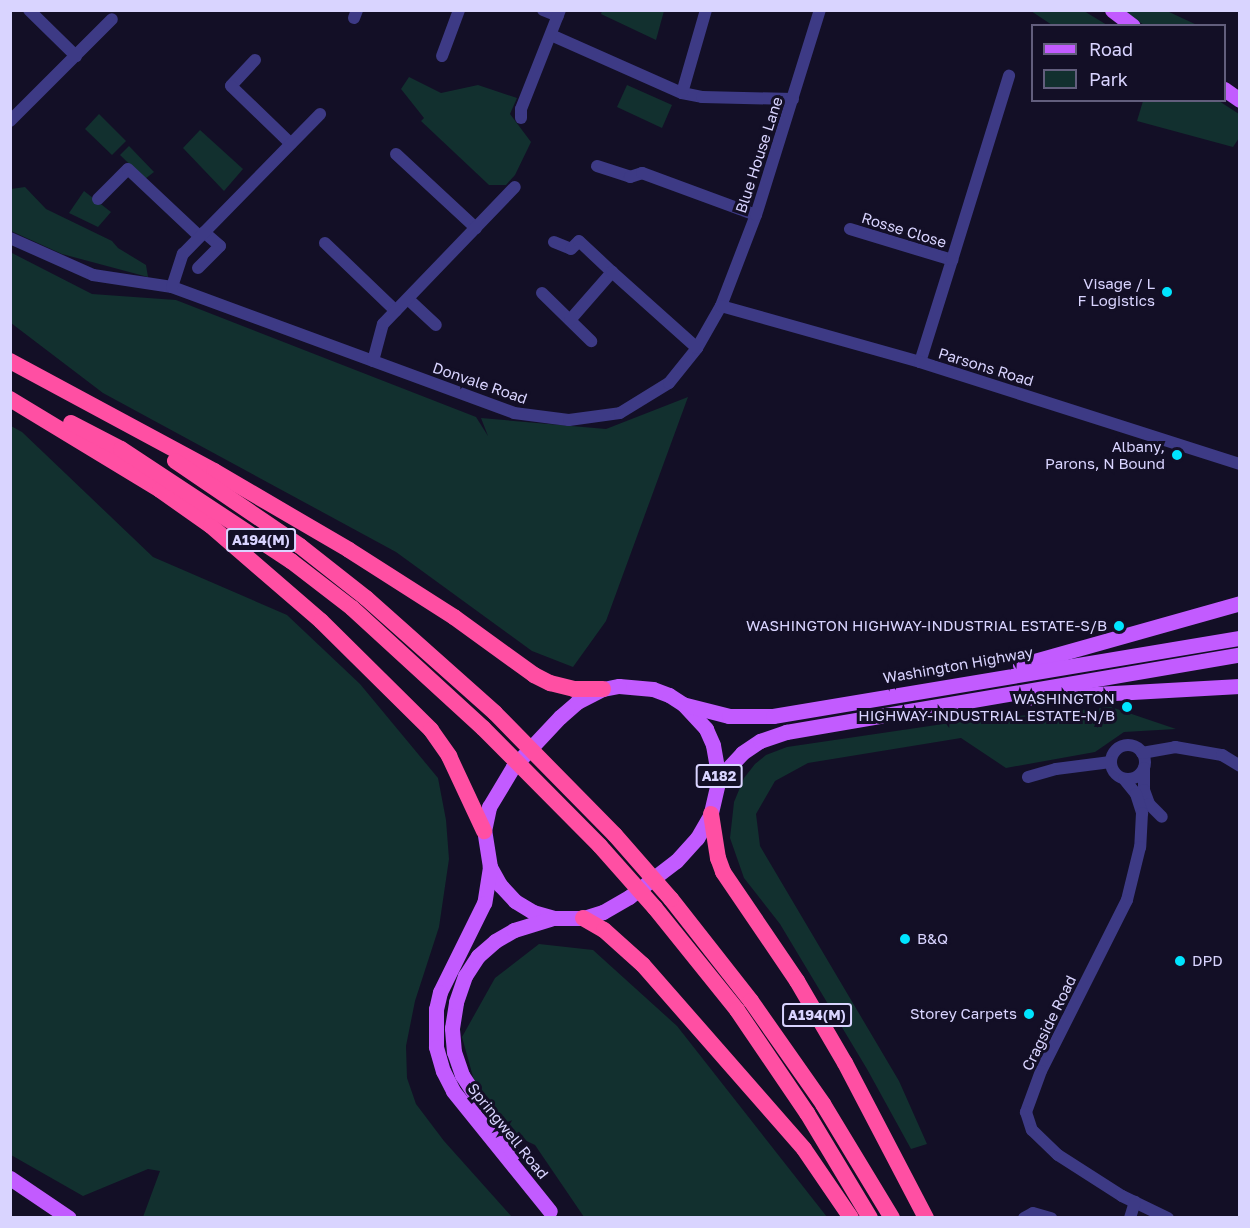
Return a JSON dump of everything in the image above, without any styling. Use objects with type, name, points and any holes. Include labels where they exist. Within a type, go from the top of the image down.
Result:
[{"type":"highway","name":"A194(M)","points":[[10,361],[214,471],[349,550],[454,617],[534,675],[550,683],[574,689],[603,689]]},
{"type":"highway","name":"A194(M)","points":[[37,375],[185,467],[300,546],[366,598],[495,713],[593,812],[670,899],[758,1010],[823,1104],[892,1218]]},
{"type":"highway","name":"A194(M)","points":[[10,391],[122,449],[291,561],[352,608],[483,728],[576,820],[655,908],[737,1010],[807,1113],[870,1218]]},
{"type":"highway","name":"A194(M)","points":[[10,399],[160,490],[228,540],[321,621],[431,730],[449,756],[484,831]]},
{"type":"highway","name":"A194(M)","points":[[711,814],[716,848],[723,872],[797,981],[845,1063],[926,1218]]},
{"type":"highway","points":[[583,918],[613,936],[643,965],[804,1149],[851,1218]]},
{"type":"main road","points":[[1112,10],[1130,24]]},
{"type":"main road","points":[[1226,90],[1239,100]]},
{"type":"main road","points":[[957,683],[1175,619],[1239,603]]},
{"type":"main road","name":"Washington Highway","points":[[683,704],[729,716],[773,716],[957,683],[1239,638]]},
{"type":"main road","name":"A182","points":[[719,778],[742,753],[760,741],[786,732],[1239,654]]},
{"type":"main road","name":"A182","points":[[619,686],[653,689],[683,704],[696,716],[710,737],[718,761],[719,778],[711,814],[697,838],[654,880],[603,912],[583,918],[554,918],[533,912],[515,901],[500,885],[490,867],[484,831],[489,807],[513,767],[528,749],[577,702],[603,689],[619,686]]},
{"type":"main road","points":[[959,702],[1239,686]]},
{"type":"main road","name":"Springwell Road","points":[[490,867],[484,903],[440,992],[436,1009],[436,1047],[442,1071],[453,1091],[553,1214]]},
{"type":"main road","name":"Springwell Road","points":[[553,1214],[462,1075],[454,1052],[452,1028],[456,1002],[465,976],[478,956],[495,940],[514,930],[554,918]]},
{"type":"main road","points":[[10,1179],[69,1218]]},
{"type":"street","points":[[29,10],[76,56]]},
{"type":"street","points":[[442,56],[459,10]]},
{"type":"street","points":[[520,118],[521,109],[559,13],[543,10]]},
{"type":"street","points":[[682,93],[706,10]]},
{"type":"street","name":"Blue House Lane","points":[[721,306],[756,215],[820,10]]},
{"type":"street","points":[[10,121],[112,19]]},
{"type":"street","points":[[551,35],[682,93],[702,97],[793,99]]},
{"type":"street","points":[[255,60],[231,86],[291,144]]},
{"type":"street","points":[[952,261],[1008,76]]},
{"type":"street","points":[[172,287],[183,254],[320,114]]},
{"type":"street","points":[[396,154],[476,228]]},
{"type":"street","points":[[597,166],[630,177],[642,173],[756,215]]},
{"type":"street","points":[[98,199],[128,170],[202,234],[220,246],[198,268]]},
{"type":"street","points":[[373,361],[383,324],[515,188]]},
{"type":"street","name":"Rosse Close","points":[[850,229],[952,261],[920,362]]},
{"type":"street","name":"Donvale Road","points":[[10,238],[93,275],[172,287],[514,413],[569,420],[620,413],[669,383],[697,348],[721,306]]},
{"type":"street","points":[[554,242],[571,249],[579,241],[697,348]]},
{"type":"street","points":[[325,243],[396,311]]},
{"type":"street","points":[[570,320],[612,272]]},
{"type":"street","points":[[542,293],[591,341]]},
{"type":"street","points":[[408,299],[436,325]]},
{"type":"street","name":"Parsons Road","points":[[721,306],[920,362],[1239,464]]},
{"type":"street","points":[[1121,746],[1134,746],[1142,753],[1144,768],[1137,777],[1124,779],[1114,773],[1111,762],[1114,752],[1121,746]]},
{"type":"street","points":[[1142,753],[1175,747],[1222,755],[1239,766]]},
{"type":"street","points":[[1028,777],[1056,769],[1111,762]]},
{"type":"street","name":"Cragside Road","points":[[1144,768],[1146,808],[1140,847],[1127,900],[1041,1071],[1026,1112],[1032,1130],[1058,1155],[1085,1175],[1168,1218]]},
{"type":"street","name":"Cragside Road","points":[[1124,779],[1146,808]]},
{"type":"street","points":[[1130,1218],[1135,1202]]},
{"type":"street","points":[[1024,1218],[1033,1213],[1052,1218]]},
{"type":"green space","points":[[602,10],[664,11],[656,40],[601,14]]},
{"type":"green space","points":[[1031,11],[1084,11],[1105,24],[1050,24]]},
{"type":"green space","points":[[1123,11],[1167,11],[1195,24],[1142,24]]},
{"type":"green space","points":[[409,77],[441,93],[478,85],[517,98],[510,114],[531,142],[515,175],[506,185],[489,185],[421,121],[424,118],[401,89]]},
{"type":"green space","points":[[627,85],[672,105],[662,128],[617,107]]},
{"type":"green space","points":[[1143,102],[1221,102],[1239,114],[1239,138],[1233,147],[1137,121]]},
{"type":"green space","points":[[99,114],[126,141],[112,155],[85,129]]},
{"type":"green space","points":[[200,130],[243,169],[224,191],[183,148]]},
{"type":"green space","points":[[129,146],[154,172],[145,179],[120,155]]},
{"type":"green space","points":[[25,187],[46,209],[112,241],[118,248],[146,265],[148,277],[62,254],[11,231],[11,189]]},
{"type":"green space","points":[[84,191],[111,212],[98,227],[69,213]]},
{"type":"green space","points":[[10,252],[92,294],[176,300],[476,417],[488,436],[481,418],[606,429],[688,397],[606,621],[573,667],[532,651],[396,552],[103,393],[11,323]]},
{"type":"green space","points":[[11,426],[22,432],[153,557],[287,615],[360,684],[438,778],[446,820],[449,859],[439,927],[415,1001],[406,1046],[407,1078],[416,1104],[444,1141],[512,1217],[143,1217],[160,1171],[148,1169],[83,1196],[11,1155]]},
{"type":"green space","points":[[1111,707],[1176,729],[1124,732],[1095,752],[1006,768],[961,738],[808,763],[775,781],[756,814],[760,846],[899,1081],[927,1144],[911,1149],[867,1069],[780,924],[744,878],[730,838],[734,802],[744,778],[766,755],[787,747],[957,722]]},
{"type":"green space","points":[[539,944],[593,950],[677,1026],[827,1217],[584,1217],[535,1145],[514,1135],[475,1084],[462,1037],[495,978]]},
{"type":"place","name":"Visage / L F Logistics","points":[[1167,292]]},
{"type":"place","name":"Albany, Parons, N Bound","points":[[1177,455]]},
{"type":"place","name":"WASHINGTON HIGHWAY-INDUSTRIAL ESTATE-S/B","points":[[1119,626]]},
{"type":"place","name":"WASHINGTON HIGHWAY-INDUSTRIAL ESTATE-N/B","points":[[1127,707]]},
{"type":"place","name":"B&Q","points":[[905,939]]},
{"type":"place","name":"DPD","points":[[1180,961]]},
{"type":"place","name":"Storey Carpets","points":[[1029,1014]]}]
